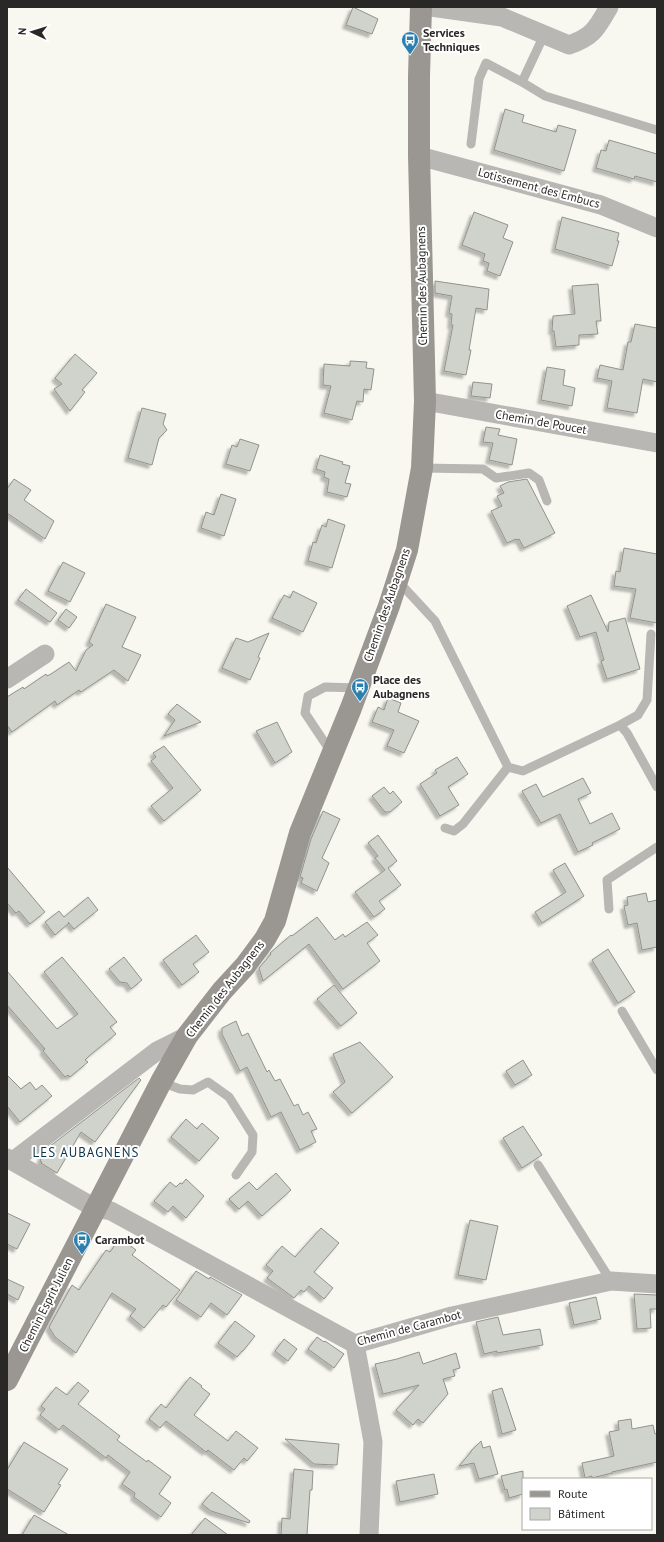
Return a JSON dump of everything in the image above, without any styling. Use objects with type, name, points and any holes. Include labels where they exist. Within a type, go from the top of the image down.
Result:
[{"type":"street","points":[[421,7],[431,7],[502,17],[569,45],[582,40],[597,28],[609,7]]},
{"type":"street","name":"Chemin des Aubagnens","points":[[95,1208],[129,1147],[187,1036],[265,939],[275,921],[300,833],[358,688],[407,550],[422,468],[425,401],[419,156],[421,7]]},
{"type":"street","name":"Lotissement des Embucs","points":[[419,156],[601,205],[657,228]]},
{"type":"street","name":"Chemin de Poucet","points":[[425,401],[657,443]]},
{"type":"street","points":[[7,679],[45,654]]},
{"type":"street","points":[[10,1159],[157,1051],[187,1036]]},
{"type":"street","name":"Chemin de Carambot","points":[[10,1159],[95,1208],[111,1211],[355,1344],[452,1316],[612,1281],[657,1284]]},
{"type":"street","name":"Chemin Esprit Julien","points":[[7,1380],[95,1208]]},
{"type":"street","points":[[355,1344],[373,1442],[369,1535]]},
{"type":"lane","points":[[522,82],[544,35]]},
{"type":"lane","points":[[471,144],[479,79],[486,63],[545,96],[657,130]]},
{"type":"lane","points":[[422,468],[483,469],[496,478],[529,473],[539,480],[547,501]]},
{"type":"lane","points":[[397,580],[434,621],[508,767],[522,771],[638,715],[647,700],[651,634]]},
{"type":"lane","points":[[332,753],[305,713],[308,696],[325,687],[358,688]]},
{"type":"lane","points":[[620,725],[627,733],[657,786]]},
{"type":"lane","points":[[444,828],[454,830],[463,824],[508,767]]},
{"type":"lane","points":[[609,909],[607,880],[657,847]]},
{"type":"lane","points":[[622,1012],[657,1070]]},
{"type":"lane","points":[[162,1082],[180,1089],[193,1090],[208,1082],[229,1097],[253,1135],[252,1152],[236,1175]]},
{"type":"lane","points":[[538,1165],[612,1281]]},
{"type":"building","points":[[353,7],[378,19],[372,34],[346,25]]},
{"type":"building","points":[[505,109],[524,115],[522,122],[556,132],[558,125],[576,130],[564,171],[494,150]]},
{"type":"building","points":[[609,140],[657,154],[657,182],[635,176],[634,179],[596,168],[601,150],[606,151]]},
{"type":"building","points":[[474,212],[508,225],[503,238],[513,242],[500,276],[487,271],[489,263],[483,261],[485,254],[462,245]]},
{"type":"building","points":[[562,217],[619,233],[617,241],[619,241],[612,266],[555,249]]},
{"type":"building","points":[[435,281],[489,289],[487,310],[476,308],[469,350],[471,350],[466,375],[444,371],[453,325],[451,325],[452,314],[449,313],[452,296],[435,293]]},
{"type":"building","points":[[598,284],[601,321],[596,321],[598,334],[579,335],[579,345],[556,347],[554,331],[552,331],[553,316],[575,314],[572,286]]},
{"type":"building","points":[[635,324],[657,328],[657,382],[643,379],[637,413],[607,408],[612,381],[597,378],[600,365],[623,370],[628,342],[631,342]]},
{"type":"building","points":[[75,354],[97,373],[82,390],[85,392],[70,411],[54,389],[62,384],[55,378]]},
{"type":"building","points":[[350,361],[367,362],[366,368],[374,369],[371,390],[364,389],[363,402],[357,401],[352,420],[324,413],[331,386],[323,385],[324,364],[350,366]]},
{"type":"building","points":[[547,367],[565,370],[563,385],[575,388],[572,406],[541,400]]},
{"type":"building","points":[[473,382],[492,384],[490,398],[471,396]]},
{"type":"building","points":[[142,408],[166,414],[163,424],[167,430],[159,438],[152,465],[128,458]]},
{"type":"building","points":[[486,427],[500,429],[498,435],[517,439],[512,465],[489,460],[493,443],[483,442]]},
{"type":"building","points":[[240,439],[259,445],[250,471],[226,464],[232,445],[237,447]]},
{"type":"building","points":[[320,455],[343,462],[342,464],[350,466],[345,483],[351,484],[347,497],[327,492],[329,479],[324,477],[325,472],[316,469]]},
{"type":"building","points":[[14,479],[31,490],[24,500],[54,521],[45,539],[7,513],[7,489]]},
{"type":"building","points":[[527,479],[555,533],[524,548],[519,539],[507,543],[491,511],[502,506],[497,496],[504,493],[500,486],[508,482]]},
{"type":"building","points":[[221,494],[236,499],[224,536],[201,528],[206,512],[214,515]]},
{"type":"building","points":[[328,519],[345,525],[332,568],[308,561],[313,542],[316,543],[322,525],[326,527]]},
{"type":"building","points":[[624,548],[657,554],[657,623],[630,618],[636,589],[614,586],[616,571],[620,572]]},
{"type":"building","points":[[63,562],[85,573],[70,602],[48,591]]},
{"type":"building","points":[[26,589],[57,613],[50,622],[18,600]]},
{"type":"building","points":[[293,591],[317,603],[303,632],[272,618],[284,595],[290,598]]},
{"type":"building","points":[[591,595],[608,632],[609,622],[625,618],[640,669],[607,679],[601,661],[604,660],[596,632],[580,637],[567,606]]},
{"type":"building","points":[[106,604],[136,617],[122,647],[141,655],[128,681],[114,670],[81,692],[79,690],[57,705],[55,701],[12,732],[7,725],[7,697],[23,687],[24,689],[46,674],[47,676],[51,674],[69,662],[76,671],[86,650],[93,645],[89,642]]},
{"type":"building","points":[[66,609],[77,617],[69,628],[58,620]]},
{"type":"building","points":[[269,633],[258,657],[260,658],[250,680],[222,668],[236,638],[248,642]]},
{"type":"building","points":[[388,698],[401,703],[398,712],[419,721],[404,753],[387,746],[394,730],[372,722],[378,707],[384,710]]},
{"type":"building","points":[[177,704],[201,722],[164,736],[175,720],[168,714]]},
{"type":"building","points":[[277,722],[292,752],[275,763],[256,731]]},
{"type":"building","points":[[164,746],[201,790],[164,821],[151,806],[173,788],[151,761],[156,757],[153,753]]},
{"type":"building","points":[[457,757],[468,774],[448,787],[459,805],[440,816],[420,784],[437,773],[435,770]]},
{"type":"building","points":[[583,778],[591,793],[578,799],[590,824],[612,813],[620,829],[578,852],[560,814],[541,823],[522,791],[536,784],[543,797]]},
{"type":"building","points":[[384,787],[390,794],[393,791],[402,802],[390,812],[385,812],[372,796]]},
{"type":"building","points":[[323,811],[340,819],[322,858],[329,863],[317,891],[301,883],[303,878],[300,877],[311,839]]},
{"type":"building","points":[[378,835],[397,861],[388,868],[401,885],[379,901],[385,909],[374,917],[355,892],[385,870],[375,858],[378,856],[368,843]]},
{"type":"building","points":[[565,863],[584,896],[542,923],[535,912],[566,892],[553,870]]},
{"type":"building","points":[[7,867],[45,912],[30,924],[19,911],[16,913],[7,903]]},
{"type":"building","points":[[646,893],[648,902],[657,900],[657,947],[642,950],[637,923],[628,925],[624,906],[628,905],[627,897]]},
{"type":"building","points":[[88,897],[98,910],[74,929],[69,923],[55,935],[45,922],[59,911],[64,917]]},
{"type":"building","points":[[317,917],[335,940],[343,934],[345,937],[367,922],[378,935],[367,943],[380,961],[343,989],[309,944],[263,981],[259,968],[271,954],[270,953],[291,935],[292,936]]},
{"type":"building","points":[[196,935],[209,952],[193,964],[199,972],[182,985],[163,960]]},
{"type":"building","points":[[608,949],[635,992],[618,1003],[592,960]]},
{"type":"building","points":[[62,957],[117,1022],[110,1027],[116,1034],[89,1056],[85,1060],[88,1062],[70,1077],[68,1075],[65,1077],[43,1051],[45,1049],[7,1005],[7,971],[57,1029],[78,1014],[44,972]]},
{"type":"building","points":[[124,957],[142,980],[131,989],[127,983],[120,982],[109,969]]},
{"type":"building","points":[[334,985],[357,1013],[341,1026],[317,999]]},
{"type":"building","points":[[236,1021],[242,1036],[248,1033],[267,1072],[269,1070],[275,1081],[280,1079],[294,1106],[298,1104],[303,1115],[308,1112],[317,1129],[311,1131],[316,1142],[300,1150],[281,1112],[271,1117],[247,1067],[240,1071],[222,1034],[222,1028]]},
{"type":"building","points":[[360,1042],[393,1077],[352,1113],[333,1092],[345,1082],[333,1054]]},
{"type":"building","points":[[523,1060],[532,1075],[515,1085],[506,1071]]},
{"type":"building","points":[[7,1075],[21,1089],[30,1082],[36,1090],[42,1085],[52,1096],[20,1122],[7,1106]]},
{"type":"building","points":[[139,1078],[141,1080],[95,1142],[81,1132],[57,1173],[41,1163],[42,1162],[40,1161],[45,1150]]},
{"type":"building","points":[[186,1119],[197,1129],[202,1123],[219,1138],[199,1161],[171,1137]]},
{"type":"building","points":[[523,1126],[542,1155],[522,1168],[503,1138]]},
{"type":"building","points":[[276,1173],[291,1190],[262,1216],[248,1201],[239,1209],[229,1199],[249,1182],[257,1190]]},
{"type":"building","points":[[186,1179],[204,1196],[186,1218],[173,1206],[168,1212],[154,1201],[170,1182],[176,1187],[180,1183],[182,1184]]},
{"type":"building","points":[[7,1213],[30,1224],[17,1249],[7,1244]]},
{"type":"building","points":[[470,1220],[498,1226],[486,1280],[458,1275]]},
{"type":"building","points":[[321,1228],[339,1243],[314,1272],[333,1288],[324,1299],[309,1286],[304,1292],[301,1290],[294,1298],[267,1278],[273,1271],[266,1265],[282,1246],[295,1257]]},
{"type":"building","points":[[120,1238],[136,1250],[132,1255],[180,1290],[166,1307],[163,1305],[144,1328],[130,1316],[136,1309],[112,1293],[76,1353],[55,1337],[49,1327],[72,1285],[79,1290],[106,1250],[110,1252]]},
{"type":"building","points":[[196,1271],[242,1295],[227,1315],[211,1303],[201,1317],[176,1300]]},
{"type":"building","points":[[7,1279],[24,1287],[18,1300],[7,1294]]},
{"type":"building","points":[[634,1294],[657,1295],[657,1309],[650,1309],[651,1328],[637,1329]]},
{"type":"building","points":[[596,1297],[601,1319],[574,1325],[569,1303]]},
{"type":"building","points":[[498,1317],[503,1335],[540,1329],[543,1345],[484,1354],[476,1322]]},
{"type":"building","points":[[235,1321],[255,1336],[237,1357],[218,1343]]},
{"type":"building","points":[[317,1337],[344,1354],[334,1368],[308,1349]]},
{"type":"building","points":[[284,1339],[297,1349],[288,1361],[275,1351]]},
{"type":"building","points":[[419,1352],[423,1364],[456,1353],[460,1368],[453,1370],[455,1376],[443,1379],[448,1394],[423,1423],[418,1419],[413,1425],[396,1410],[419,1385],[383,1394],[375,1364]]},
{"type":"building","points":[[190,1377],[210,1394],[194,1415],[228,1441],[236,1431],[258,1448],[247,1461],[244,1458],[234,1470],[208,1450],[206,1452],[166,1421],[160,1428],[149,1419],[161,1404],[166,1408]]},
{"type":"building","points":[[78,1382],[89,1391],[78,1404],[120,1436],[117,1440],[171,1477],[159,1494],[171,1503],[161,1517],[134,1497],[135,1493],[122,1484],[130,1472],[108,1455],[106,1458],[63,1425],[59,1430],[40,1415],[45,1409],[41,1406],[56,1387],[67,1395]]},
{"type":"building","points":[[502,1388],[516,1430],[502,1434],[492,1391]]},
{"type":"building","points":[[631,1419],[632,1429],[653,1425],[655,1434],[657,1433],[657,1462],[592,1478],[592,1476],[585,1478],[582,1463],[614,1456],[609,1432],[619,1430],[618,1421]]},
{"type":"building","points":[[285,1439],[339,1444],[337,1465],[314,1464]]},
{"type":"building","points":[[481,1441],[483,1448],[490,1446],[498,1474],[479,1479],[474,1463],[459,1466]]},
{"type":"building","points":[[24,1442],[68,1469],[58,1484],[61,1485],[44,1512],[7,1489],[7,1470]]},
{"type":"building","points":[[294,1469],[313,1471],[312,1490],[310,1490],[307,1535],[281,1535],[282,1518],[290,1519]]},
{"type":"building","points":[[523,1471],[522,1494],[509,1498],[501,1476]]},
{"type":"building","points":[[434,1474],[438,1494],[400,1502],[396,1481]]},
{"type":"building","points":[[212,1492],[250,1521],[249,1523],[211,1511],[202,1504]]},
{"type":"building","points":[[34,1515],[69,1535],[22,1535]]},
{"type":"building","points":[[205,1518],[228,1535],[191,1535]]},
{"type":"place","name":"Services Techniques","points":[[410,55]]},
{"type":"place","name":"Place des Aubagnens","points":[[360,702]]},
{"type":"place","name":"Carambot","points":[[82,1255]]},
{"type":"district","name":"LES AUBAGNENS","points":[[86,1152]]}]
